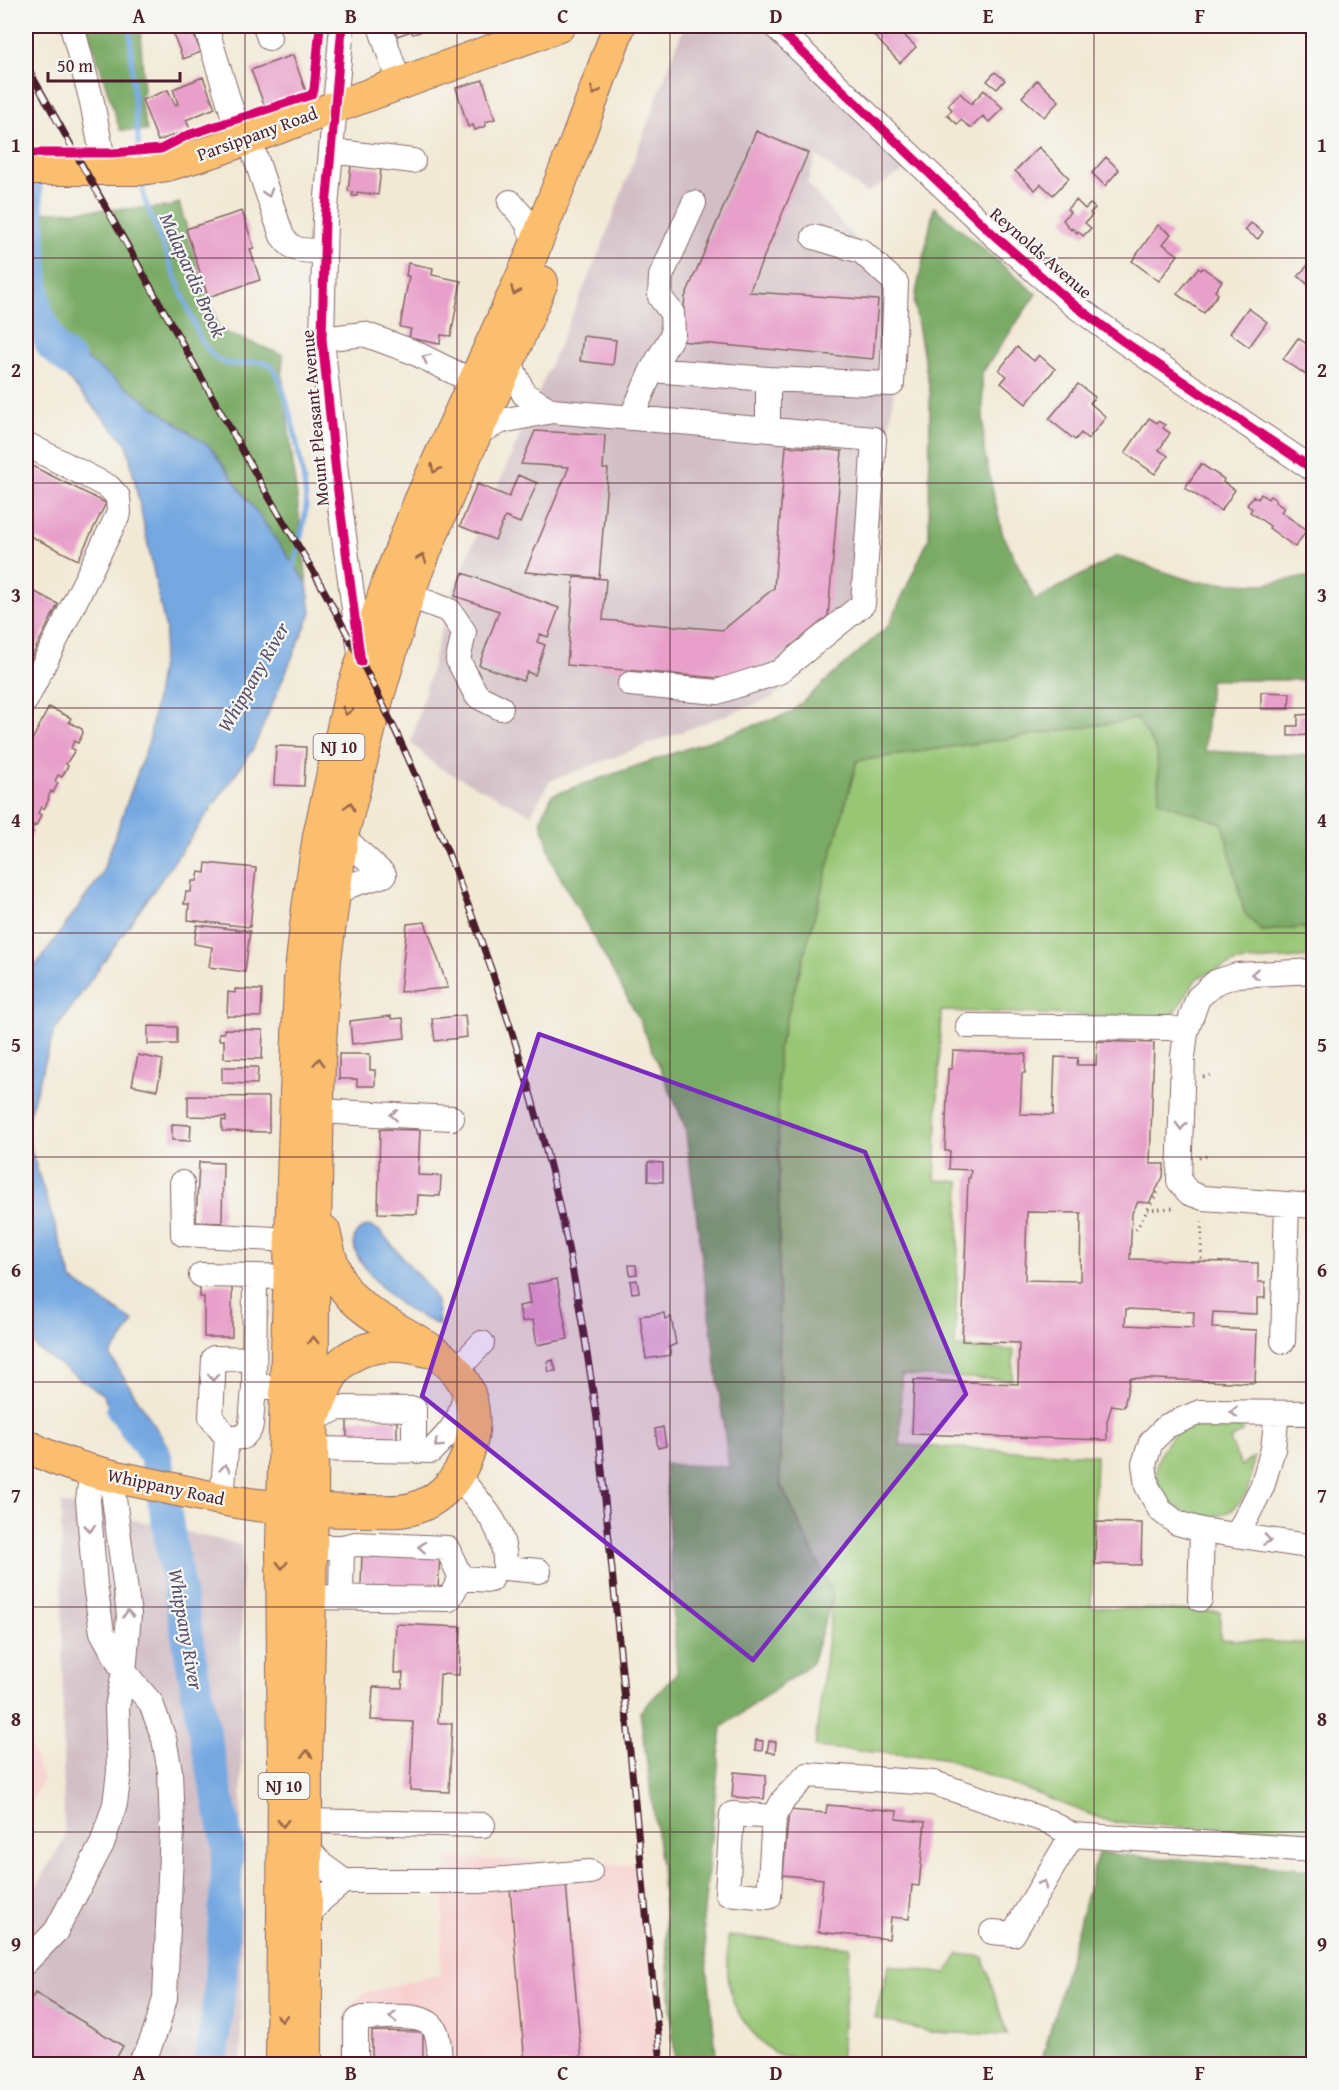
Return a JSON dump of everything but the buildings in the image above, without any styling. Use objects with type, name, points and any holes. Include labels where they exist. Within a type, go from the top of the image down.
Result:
[{"type":"main road","name":"Parsippany Road","points":[[32,169],[101,170],[167,165],[559,26]]},
{"type":"main road","name":"NJ 10","points":[[282,2064],[297,1508],[286,1387],[300,980],[321,825],[350,701],[389,580],[420,501],[536,244],[619,26]]},
{"type":"main road","name":"NJ 10","points":[[306,2064],[311,1547],[297,1508],[312,1434],[316,1162],[325,960],[342,836],[378,696],[408,595],[441,511],[509,361],[580,191],[640,26]]},
{"type":"main road","points":[[316,1162],[321,1221],[332,1263],[341,1284],[357,1302],[453,1369]]},
{"type":"main road","points":[[312,1434],[332,1376],[348,1358],[358,1352],[382,1346],[409,1345],[453,1369]]},
{"type":"main road","name":"Whippany Road","points":[[26,1445],[62,1461],[114,1476],[256,1505],[403,1510],[415,1508],[446,1490],[466,1460],[473,1437],[474,1413],[453,1369]]},
{"type":"street","points":[[72,26],[92,102],[101,170]]},
{"type":"street","name":"Mount Pleasant Avenue","points":[[342,26],[324,251],[322,339],[338,492],[361,662]]},
{"type":"street","points":[[380,26],[399,83]]},
{"type":"street","name":"Reynolds Avenue","points":[[775,26],[995,236],[1074,305],[1314,470]]},
{"type":"street","points":[[206,27],[282,236],[296,250],[324,251]]},
{"type":"street","points":[[331,151],[413,161]]},
{"type":"street","points":[[510,202],[526,221],[536,244]]},
{"type":"street","points":[[631,418],[652,370],[673,334],[672,313],[660,297],[661,276],[694,203]]},
{"type":"street","points":[[652,370],[768,379],[892,384],[896,283],[861,251],[814,237]]},
{"type":"street","points":[[322,339],[364,334],[413,352],[474,382]]},
{"type":"street","points":[[509,361],[524,394],[552,411]]},
{"type":"street","points":[[768,379],[768,429]]},
{"type":"street","points":[[476,434],[502,421],[552,411],[874,439],[863,604],[779,672],[717,693],[630,684]]},
{"type":"street","points":[[26,444],[109,487],[118,496],[119,513],[26,700]]},
{"type":"street","points":[[408,595],[450,611],[464,632],[458,660],[477,696],[501,708]]},
{"type":"street","points":[[334,894],[368,879],[384,875],[342,836]]},
{"type":"street","points":[[1314,971],[1237,975],[1216,982],[1198,998],[1186,1032],[1179,1181],[1189,1192],[1203,1198],[1314,1206]]},
{"type":"street","points":[[968,1026],[1170,1028],[1186,1032]]},
{"type":"street","points":[[318,1111],[452,1118]]},
{"type":"street","points":[[182,1183],[183,1234],[291,1240]]},
{"type":"street","points":[[1283,1341],[1287,1204]]},
{"type":"street","points":[[201,1275],[290,1277]]},
{"type":"street","points":[[227,1438],[243,1437],[250,1429],[254,1387],[255,1276]]},
{"type":"street","points":[[312,1434],[431,1451],[457,1421],[463,1408],[453,1369],[482,1343]]},
{"type":"street","points":[[219,1498],[227,1438],[211,1417],[213,1358],[253,1359]]},
{"type":"street","points":[[254,1387],[286,1387]]},
{"type":"street","points":[[312,1434],[338,1408],[414,1409],[414,1450]]},
{"type":"street","points":[[1314,1413],[1200,1412],[1185,1416],[1167,1426],[1151,1442],[1144,1464],[1147,1486],[1160,1510],[1178,1523],[1202,1530],[1314,1547]]},
{"type":"street","points":[[1238,1536],[1262,1487],[1273,1449],[1277,1413]]},
{"type":"street","points":[[457,1474],[490,1516],[502,1537],[506,1553],[496,1572]]},
{"type":"street","points":[[114,1476],[88,1500],[100,1623],[102,1632],[124,1672],[151,1703],[164,1739],[170,1771],[172,1828],[165,1998],[148,2050],[139,2064]]},
{"type":"street","points":[[1200,1599],[1202,1530]]},
{"type":"street","points":[[311,1547],[342,1547],[356,1544],[447,1548],[461,1578]]},
{"type":"street","points":[[341,1597],[342,1547]]},
{"type":"street","points":[[461,1578],[496,1572],[539,1571]]},
{"type":"street","points":[[310,1597],[449,1599],[461,1578]]},
{"type":"street","points":[[26,1962],[56,1931],[102,1844],[115,1804],[119,1772],[117,1707],[124,1672]]},
{"type":"street","points":[[774,1817],[784,1799],[807,1775],[934,1783],[1050,1822],[1072,1835],[1314,1850]]},
{"type":"street","points":[[483,1824],[307,1834],[322,1865],[344,1881],[480,1881],[590,1872]]},
{"type":"street","points":[[992,1932],[1013,1934],[1072,1835]]},
{"type":"street","points":[[307,1918],[321,1900],[344,1881]]},
{"type":"street","points":[[356,2064],[356,2023],[358,2019],[419,2017],[429,2022],[436,2032],[440,2064]]},
{"type":"path","points":[[1136,1230],[1161,1186]]},
{"type":"path","points":[[1201,1258],[1202,1217]]},
{"type":"highlighted area","points":[[539,1034],[865,1152],[966,1394],[753,1660],[422,1396]]},
{"type":"shaded area","points":[[706,26],[782,26],[921,161],[866,193],[816,156],[807,183],[905,298],[867,613],[772,698],[550,781],[531,814],[438,767],[411,743],[452,592],[601,248],[682,31]]},
{"type":"shaded area","points":[[61,1503],[242,1545],[241,2064],[26,2064],[26,1903],[64,1839]]},
{"type":"shaded area","points":[[26,1735],[43,1780],[26,1811]]},
{"type":"shaded area","points":[[447,1858],[639,1865],[659,2064],[345,2064],[346,2008],[364,1993],[440,1974]]},
{"type":"green space","points":[[87,26],[140,26],[144,92],[140,99],[147,131],[120,130]]},
{"type":"green space","points":[[179,203],[219,330],[283,355],[282,372],[307,583],[210,447],[26,316],[26,213],[169,207]]},
{"type":"green space","points":[[934,207],[1036,294],[982,373],[984,451],[1002,532],[1035,600],[1117,556],[1195,582],[1264,584],[1313,576],[1313,680],[1210,680],[1205,751],[1313,756],[1313,927],[1261,931],[1244,912],[1223,824],[1159,801],[1157,751],[1138,719],[857,761],[778,1050],[780,1483],[833,1595],[812,1663],[722,1727],[703,1921],[717,2064],[675,2064],[661,1866],[640,1712],[677,1673],[665,1464],[729,1467],[685,1126],[638,1017],[553,864],[541,819],[552,795],[790,713],[889,625],[929,538],[930,391],[914,303]]},
{"type":"green space","points":[[1138,719],[1157,750],[1159,801],[1223,824],[1244,912],[1261,931],[1313,927],[1313,957],[1236,962],[1197,978],[1171,1018],[941,1011],[935,1180],[960,1182],[955,1347],[1014,1350],[1012,1380],[901,1375],[900,1445],[1096,1455],[1091,1607],[1220,1612],[1220,1639],[1313,1644],[1312,1836],[1110,1822],[944,1758],[815,1747],[833,1595],[780,1483],[778,1050],[857,761]]},
{"type":"green space","points":[[1196,1423],[1235,1426],[1244,1431],[1230,1440],[1241,1466],[1254,1457],[1251,1480],[1246,1493],[1232,1509],[1215,1517],[1196,1516],[1179,1509],[1166,1497],[1158,1480],[1158,1461],[1168,1441],[1183,1427]]},
{"type":"green space","points":[[1098,1853],[1313,1870],[1313,2064],[1041,2064]]},
{"type":"green space","points":[[728,1936],[850,1947],[840,2062],[800,2060],[776,2053],[766,2047],[747,2026],[730,1991],[727,1965]]},
{"type":"green space","points":[[959,1954],[983,1957],[1007,2035],[930,2032],[874,2018],[889,1965],[946,1974]]},
{"type":"water","points":[[26,316],[210,447],[307,583],[311,613],[253,749],[54,1032],[26,1125],[26,979],[101,876],[150,738],[166,631],[127,444],[26,332]]},
{"type":"water","points":[[26,1134],[72,1280],[134,1322],[110,1356],[168,1447],[124,1438],[103,1395],[36,1348],[26,1317]]},
{"type":"water","points":[[368,1226],[380,1231],[434,1296],[439,1325],[405,1308],[375,1280],[365,1267],[357,1254],[354,1243],[357,1233]]},
{"type":"waterway","name":"Malapardis Brook","points":[[130,26],[140,158]]},
{"type":"waterway","name":"Malapardis Brook","points":[[142,180],[144,198],[201,341],[217,359],[224,363],[264,363],[270,365],[276,373],[288,408],[305,491],[306,510],[293,571]]},
{"type":"waterway","name":"Whippany River","points":[[26,182],[36,310],[52,346],[70,361]]},
{"type":"waterway","name":"Whippany River","points":[[122,1408],[156,1457],[201,1716],[228,1846],[221,1978],[211,2064]]},
{"type":"railway","points":[[26,65],[263,487],[319,582],[366,670],[444,842],[511,1028],[551,1170],[588,1356],[597,1419],[661,2064]]},
{"type":"cycle path","points":[[26,153],[113,153],[161,149],[188,135],[311,95],[314,90],[320,26]]},
{"type":"cycle path","points":[[342,26],[325,219],[322,339],[338,492],[361,662]]},
{"type":"cycle path","points":[[775,26],[995,236],[1074,305],[1123,341],[1314,470]]}]
